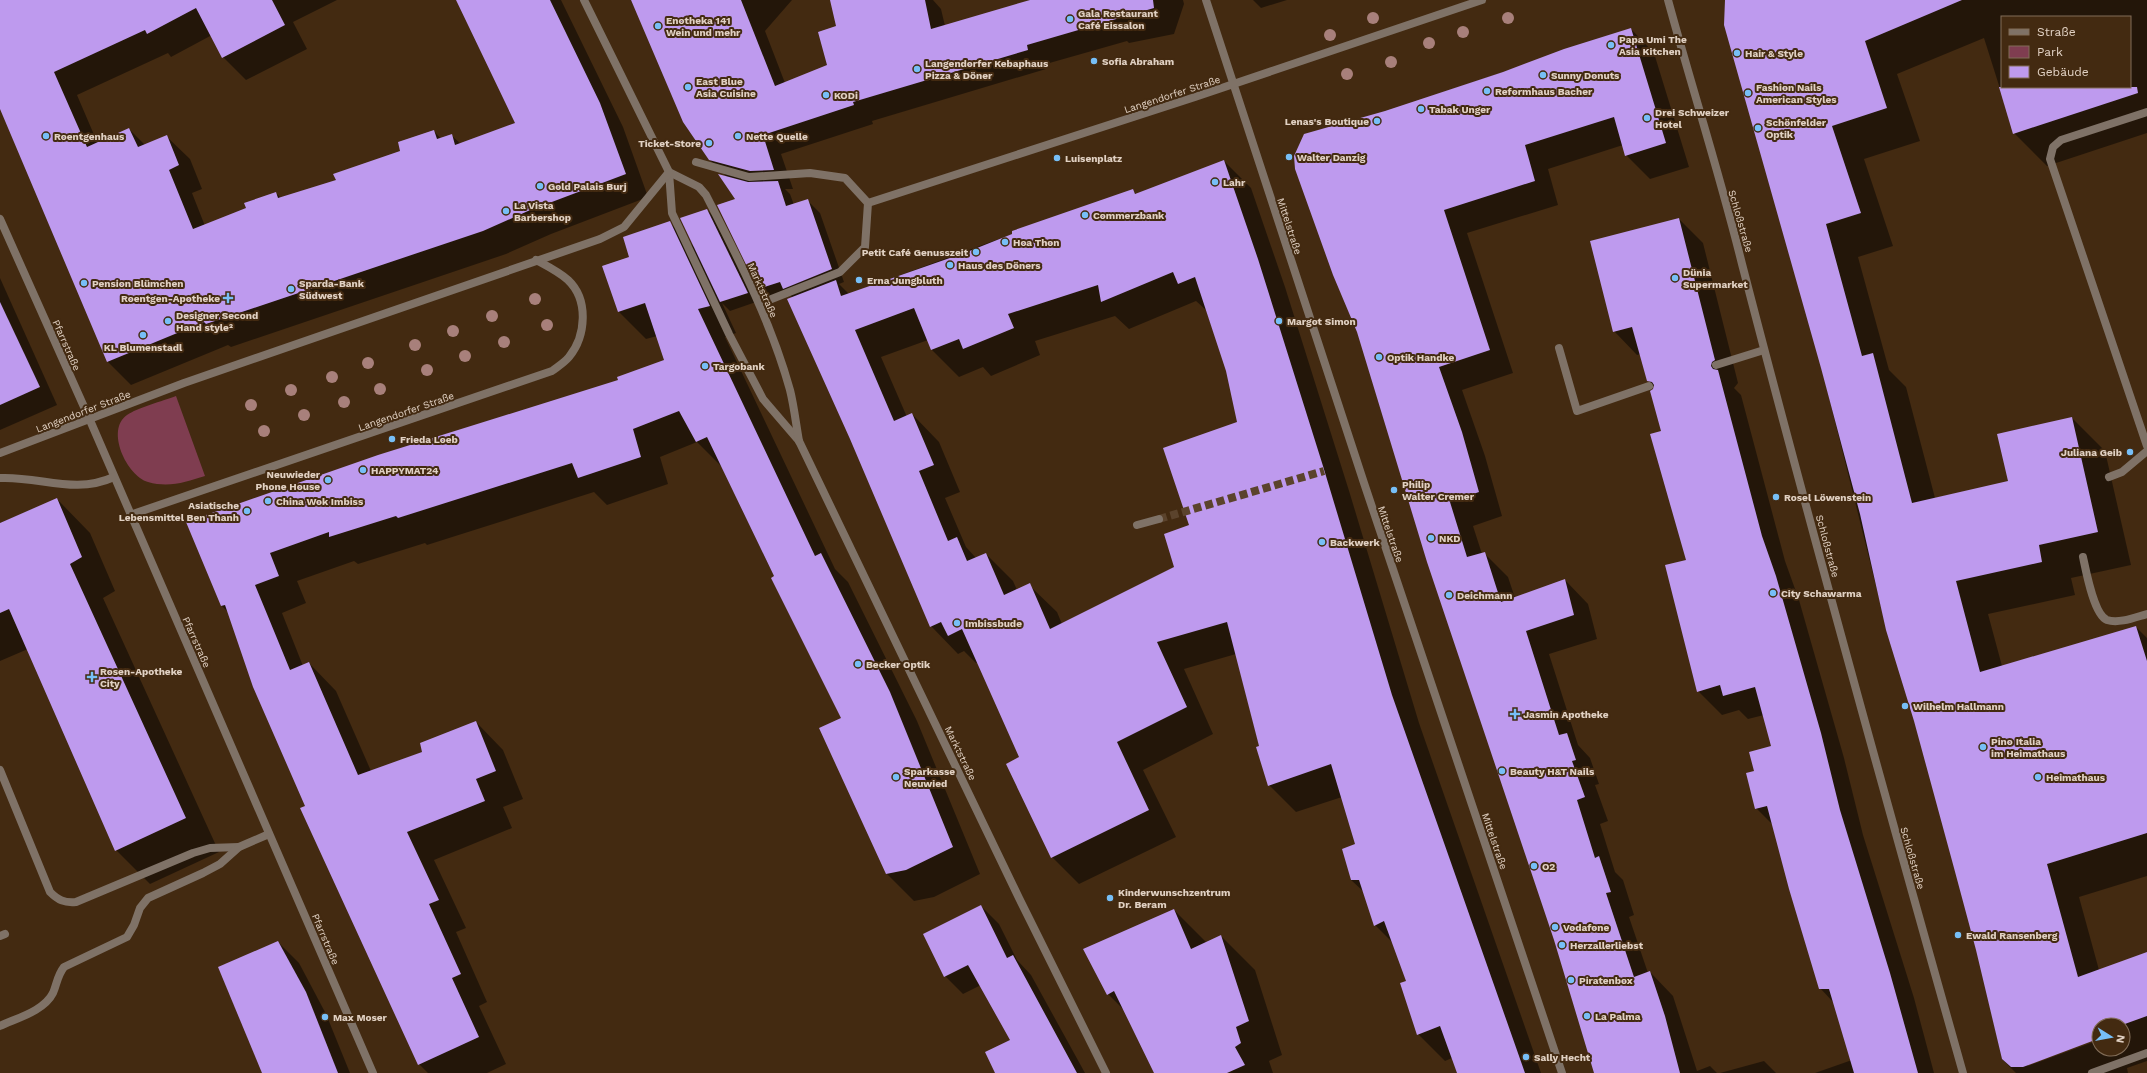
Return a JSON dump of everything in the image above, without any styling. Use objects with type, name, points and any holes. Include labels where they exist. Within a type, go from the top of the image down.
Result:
[{"type":"street","name":"Marktstraße","points":[[584,0],[669,172],[672,213],[729,334],[763,399],[799,441]]},
{"type":"street","name":"Mittelstraße","points":[[1206,0],[1364,483],[1562,1073]]},
{"type":"street","name":"Langendorfer Straße","points":[[868,203],[1233,84],[1482,0]]},
{"type":"street","name":"Schloßstraße","points":[[1668,0],[1743,264],[1764,350],[1901,853],[1963,1073]]},
{"type":"street","points":[[2147,112],[2061,140],[2053,147],[2050,159],[2147,446]]},
{"type":"street","points":[[696,162],[749,177],[810,173],[845,178],[868,203],[865,247],[840,272],[769,300]]},
{"type":"street","name":"Marktstraße","points":[[669,172],[699,188],[706,195],[736,254],[767,321],[788,384],[799,441],[1019,898],[1106,1073]]},
{"type":"street","name":"Langendorfer Straße","points":[[0,454],[89,418],[600,238],[624,227],[669,172]]},
{"type":"street","name":"Pfarrstraße","points":[[0,219],[89,418],[373,1073]]},
{"type":"street","name":"Langendorfer Straße","points":[[130,515],[552,371],[567,359],[578,342],[582,328],[582,308],[576,291],[568,281],[536,260]]},
{"type":"street","points":[[1559,348],[1577,411],[1649,386]]},
{"type":"street","points":[[1716,365],[1764,350]]},
{"type":"street","points":[[2109,477],[2122,472],[2147,451]]},
{"type":"street","points":[[0,478],[27,479],[88,486],[114,477]]},
{"type":"street","points":[[1137,525],[1159,520]]},
{"type":"street","points":[[2083,557],[2098,613],[2107,620],[2122,620],[2147,614]]},
{"type":"street","points":[[0,770],[50,892],[56,899],[66,903],[76,902],[193,853],[210,848],[238,847]]},
{"type":"street","points":[[0,1026],[44,1004],[52,993],[57,977],[64,967],[127,937],[134,925],[140,908],[148,898],[220,864],[238,847],[269,834]]},
{"type":"street","points":[[2092,1073],[2147,1053]]},
{"type":"green space","points":[[176,396],[205,476],[170,484],[156,484],[148,482],[140,478],[126,462],[118,441],[118,431],[121,422],[131,412]]},
{"type":"building","points":[[0,0],[272,0],[285,25],[222,58],[196,8],[147,34],[145,30],[54,72],[87,147],[129,128],[138,147],[167,135],[179,165],[169,170],[193,229],[246,208],[244,203],[276,192],[278,198],[336,180],[333,174],[400,151],[398,142],[434,130],[437,139],[452,134],[455,145],[515,123],[456,0],[550,0],[600,103],[626,174],[528,211],[483,231],[206,324],[204,322],[107,362],[0,109]]},
{"type":"building","points":[[631,0],[741,0],[775,86],[827,65],[818,32],[836,26],[830,0],[925,0],[931,29],[1030,0],[1153,0],[1154,8],[1027,45],[1028,50],[853,102],[854,105],[763,135],[774,170],[750,171],[709,160],[683,122]]},
{"type":"building","points":[[1725,0],[1962,0],[1865,41],[1887,108],[1832,126],[1861,213],[1826,224],[1862,356],[1873,353],[1912,503],[2008,481],[1997,434],[2072,417],[2098,532],[2039,545],[2042,562],[1956,581],[1980,672],[2136,626],[2147,661],[2147,833],[2047,864],[2078,977],[2147,952],[2147,1016],[2131,1022],[2131,1017],[2091,1017],[2091,1042],[2023,1067],[2011,1067],[2002,1059],[1976,950],[1954,868],[1914,721],[1886,630],[1860,514],[1821,368],[1724,25]]},
{"type":"building","points":[[1631,28],[1666,143],[1625,156],[1614,117],[1525,145],[1535,181],[1444,210],[1490,350],[1439,367],[1462,432],[1479,492],[1450,502],[1467,557],[1485,552],[1501,602],[1565,579],[1574,615],[1526,631],[1559,735],[1567,733],[1576,760],[1572,761],[1585,797],[1577,800],[1595,858],[1599,856],[1611,892],[1606,893],[1634,977],[1650,971],[1665,1016],[1680,1073],[1594,1073],[1554,940],[1427,562],[1357,332],[1333,275],[1295,169],[1294,156],[1304,134],[1385,111],[1503,72],[1564,49]]},
{"type":"building","points":[[1999,87],[2137,87],[2138,93],[2013,134]]},
{"type":"building","points":[[1224,160],[1258,259],[1323,466],[1392,695],[1525,1073],[1457,1073],[1440,1026],[1417,1035],[1400,983],[1406,981],[1384,921],[1374,926],[1359,880],[1351,880],[1342,849],[1355,844],[1331,764],[1268,786],[1256,747],[1259,746],[1227,622],[1157,642],[1187,707],[1117,742],[1149,810],[1051,858],[1006,764],[1019,757],[962,629],[948,636],[941,622],[930,627],[850,439],[787,299],[836,280],[841,296],[967,252],[1012,234],[1012,231],[1133,189],[1135,194]],"holes":[[[1173,272],[1178,284],[1195,277],[1226,371],[1237,422],[1163,448],[1189,525],[1164,534],[1174,567],[1050,629],[1030,583],[1004,595],[986,553],[967,561],[957,537],[948,541],[919,471],[934,465],[912,413],[894,421],[855,330],[914,308],[931,350],[959,339],[963,349],[1014,328],[1008,314],[1098,285],[1101,302]]]},
{"type":"building","points":[[718,174],[748,182],[778,181],[786,206],[808,199],[832,269],[783,289],[780,282],[758,289],[717,205],[735,199]]},
{"type":"building","points":[[707,209],[748,293],[720,302],[680,218]]},
{"type":"building","points":[[1679,218],[1715,360],[1712,362],[1711,366],[1713,369],[1718,370],[1762,536],[1776,576],[1821,733],[1840,810],[1890,973],[1918,1073],[1854,1073],[1829,989],[1819,989],[1789,889],[1767,806],[1755,809],[1746,773],[1754,771],[1749,752],[1771,746],[1755,687],[1723,696],[1720,685],[1697,692],[1665,565],[1686,560],[1650,434],[1661,431],[1650,391],[1653,389],[1654,385],[1652,382],[1647,381],[1632,327],[1613,332],[1590,241]]},
{"type":"building","points":[[670,221],[710,306],[698,309],[815,556],[821,553],[890,692],[953,847],[906,870],[886,874],[819,728],[841,718],[771,578],[774,576],[707,437],[696,442],[679,411],[633,429],[641,457],[578,478],[572,463],[398,518],[396,516],[329,537],[329,532],[270,553],[279,576],[255,585],[290,670],[309,662],[358,775],[422,752],[420,743],[476,721],[496,771],[476,779],[485,801],[407,832],[439,900],[429,904],[461,974],[452,978],[479,1037],[418,1065],[300,808],[305,806],[253,687],[225,605],[221,606],[186,522],[378,455],[618,380],[617,377],[664,360],[645,303],[618,312],[602,266],[629,257],[623,237]]},
{"type":"building","points":[[0,302],[40,387],[0,405]]},
{"type":"building","points":[[57,498],[82,557],[70,564],[186,818],[115,851],[9,609],[0,613],[0,523]]},
{"type":"building","points":[[981,905],[1007,958],[1013,955],[1077,1073],[995,1073],[985,1052],[1010,1040],[968,965],[944,977],[923,934]]},
{"type":"building","points":[[1174,909],[1191,949],[1221,935],[1249,1021],[1236,1027],[1241,1043],[1235,1047],[1245,1065],[1227,1073],[1154,1073],[1114,991],[1107,995],[1083,949]]},
{"type":"building","points":[[278,941],[306,992],[338,1073],[262,1073],[218,967]]},
{"type":"tunnel","points":[[1159,519],[1324,471]]},
{"type":"place","name":"Gala Restaurant Café Eissalon","points":[[1070,19]]},
{"type":"place","name":"Enotheka 141 Wein und mehr","points":[[658,26]]},
{"type":"place","name":"Papa Umi The Asia Kitchen","points":[[1611,45]]},
{"type":"place","name":"Hair & Style","points":[[1737,53]]},
{"type":"place","name":"Sofia Abraham","points":[[1094,61]]},
{"type":"place","name":"Langendorfer Kebaphaus Pizza & Döner","points":[[917,69]]},
{"type":"place","name":"Sunny Donuts","points":[[1543,75]]},
{"type":"place","name":"East Blue Asia Cuisine","points":[[688,87]]},
{"type":"place","name":"Reformhaus Bacher","points":[[1487,91]]},
{"type":"place","name":"Fashion Nails American Styles","points":[[1748,93]]},
{"type":"place","name":"KODi","points":[[826,95]]},
{"type":"place","name":"Tabak Unger","points":[[1421,109]]},
{"type":"place","name":"Drei Schweizer Hotel","points":[[1647,118]]},
{"type":"place","name":"Lenas's Boutique","points":[[1377,121]]},
{"type":"place","name":"Schönfelder Optik","points":[[1758,128]]},
{"type":"place","name":"Roentgenhaus","points":[[46,136]]},
{"type":"place","name":"Nette Quelle","points":[[738,136]]},
{"type":"place","name":"Ticket-Store","points":[[709,143]]},
{"type":"place","name":"Walter Danzig","points":[[1289,157]]},
{"type":"place","name":"Luisenplatz","points":[[1057,158]]},
{"type":"place","name":"Lahr","points":[[1215,182]]},
{"type":"place","name":"Gold Palais Burj","points":[[540,186]]},
{"type":"place","name":"La Vista Barbershop","points":[[506,211]]},
{"type":"place","name":"Commerzbank","points":[[1085,215]]},
{"type":"place","name":"Hoa Thon","points":[[1005,242]]},
{"type":"place","name":"Petit Café Genusszeit","points":[[976,252]]},
{"type":"place","name":"Haus des Döners","points":[[950,265]]},
{"type":"place","name":"Dünia Supermarket","points":[[1675,278]]},
{"type":"place","name":"Erna Jungbluth","points":[[859,280]]},
{"type":"place","name":"Pension Blümchen","points":[[84,283]]},
{"type":"place","name":"Sparda-Bank Südwest","points":[[291,289]]},
{"type":"place","name":"Roentgen-Apotheke","points":[[228,298]]},
{"type":"place","name":"Designer Second Hand style²","points":[[168,321]]},
{"type":"place","name":"Margot Simon","points":[[1279,321]]},
{"type":"place","name":"KL Blumenstadl","points":[[143,335]]},
{"type":"place","name":"Optik Handke","points":[[1379,357]]},
{"type":"place","name":"Targobank","points":[[705,366]]},
{"type":"place","name":"Frieda Loeb","points":[[392,439]]},
{"type":"place","name":"Juliana Geib","points":[[2130,452]]},
{"type":"place","name":"HAPPYMAT24","points":[[363,470]]},
{"type":"place","name":"Neuwieder Phone House","points":[[328,480]]},
{"type":"place","name":"Philip Walter Cremer","points":[[1394,490]]},
{"type":"place","name":"Rosel Löwenstein","points":[[1776,497]]},
{"type":"place","name":"China Wok Imbiss","points":[[268,501]]},
{"type":"place","name":"Asiatische Lebensmittel Ben Thanh","points":[[247,511]]},
{"type":"place","name":"NKD","points":[[1431,538]]},
{"type":"place","name":"Backwerk","points":[[1322,542]]},
{"type":"place","name":"City Schawarma","points":[[1773,593]]},
{"type":"place","name":"Deichmann","points":[[1449,595]]},
{"type":"place","name":"Imbissbude","points":[[957,623]]},
{"type":"place","name":"Becker Optik","points":[[858,664]]},
{"type":"place","name":"Rosen-Apotheke City","points":[[92,677]]},
{"type":"place","name":"Wilhelm Hallmann","points":[[1905,706]]},
{"type":"place","name":"Jasmin Apotheke","points":[[1515,714]]},
{"type":"place","name":"Pino Italia im Heimathaus","points":[[1983,747]]},
{"type":"place","name":"Beauty H&T Nails","points":[[1502,771]]},
{"type":"place","name":"Sparkasse Neuwied","points":[[896,777]]},
{"type":"place","name":"Heimathaus","points":[[2038,777]]},
{"type":"place","name":"O2","points":[[1534,866]]},
{"type":"place","name":"Kinderwunschzentrum Dr. Beram","points":[[1110,898]]},
{"type":"place","name":"Vodafone","points":[[1555,927]]},
{"type":"place","name":"Ewald Ransenberg","points":[[1958,935]]},
{"type":"place","name":"Herzallerliebst","points":[[1562,945]]},
{"type":"place","name":"Piratenbox","points":[[1571,980]]},
{"type":"place","name":"La Palma","points":[[1587,1016]]},
{"type":"place","name":"Max Moser","points":[[325,1017]]},
{"type":"place","name":"Sally Hecht","points":[[1526,1057]]}]
